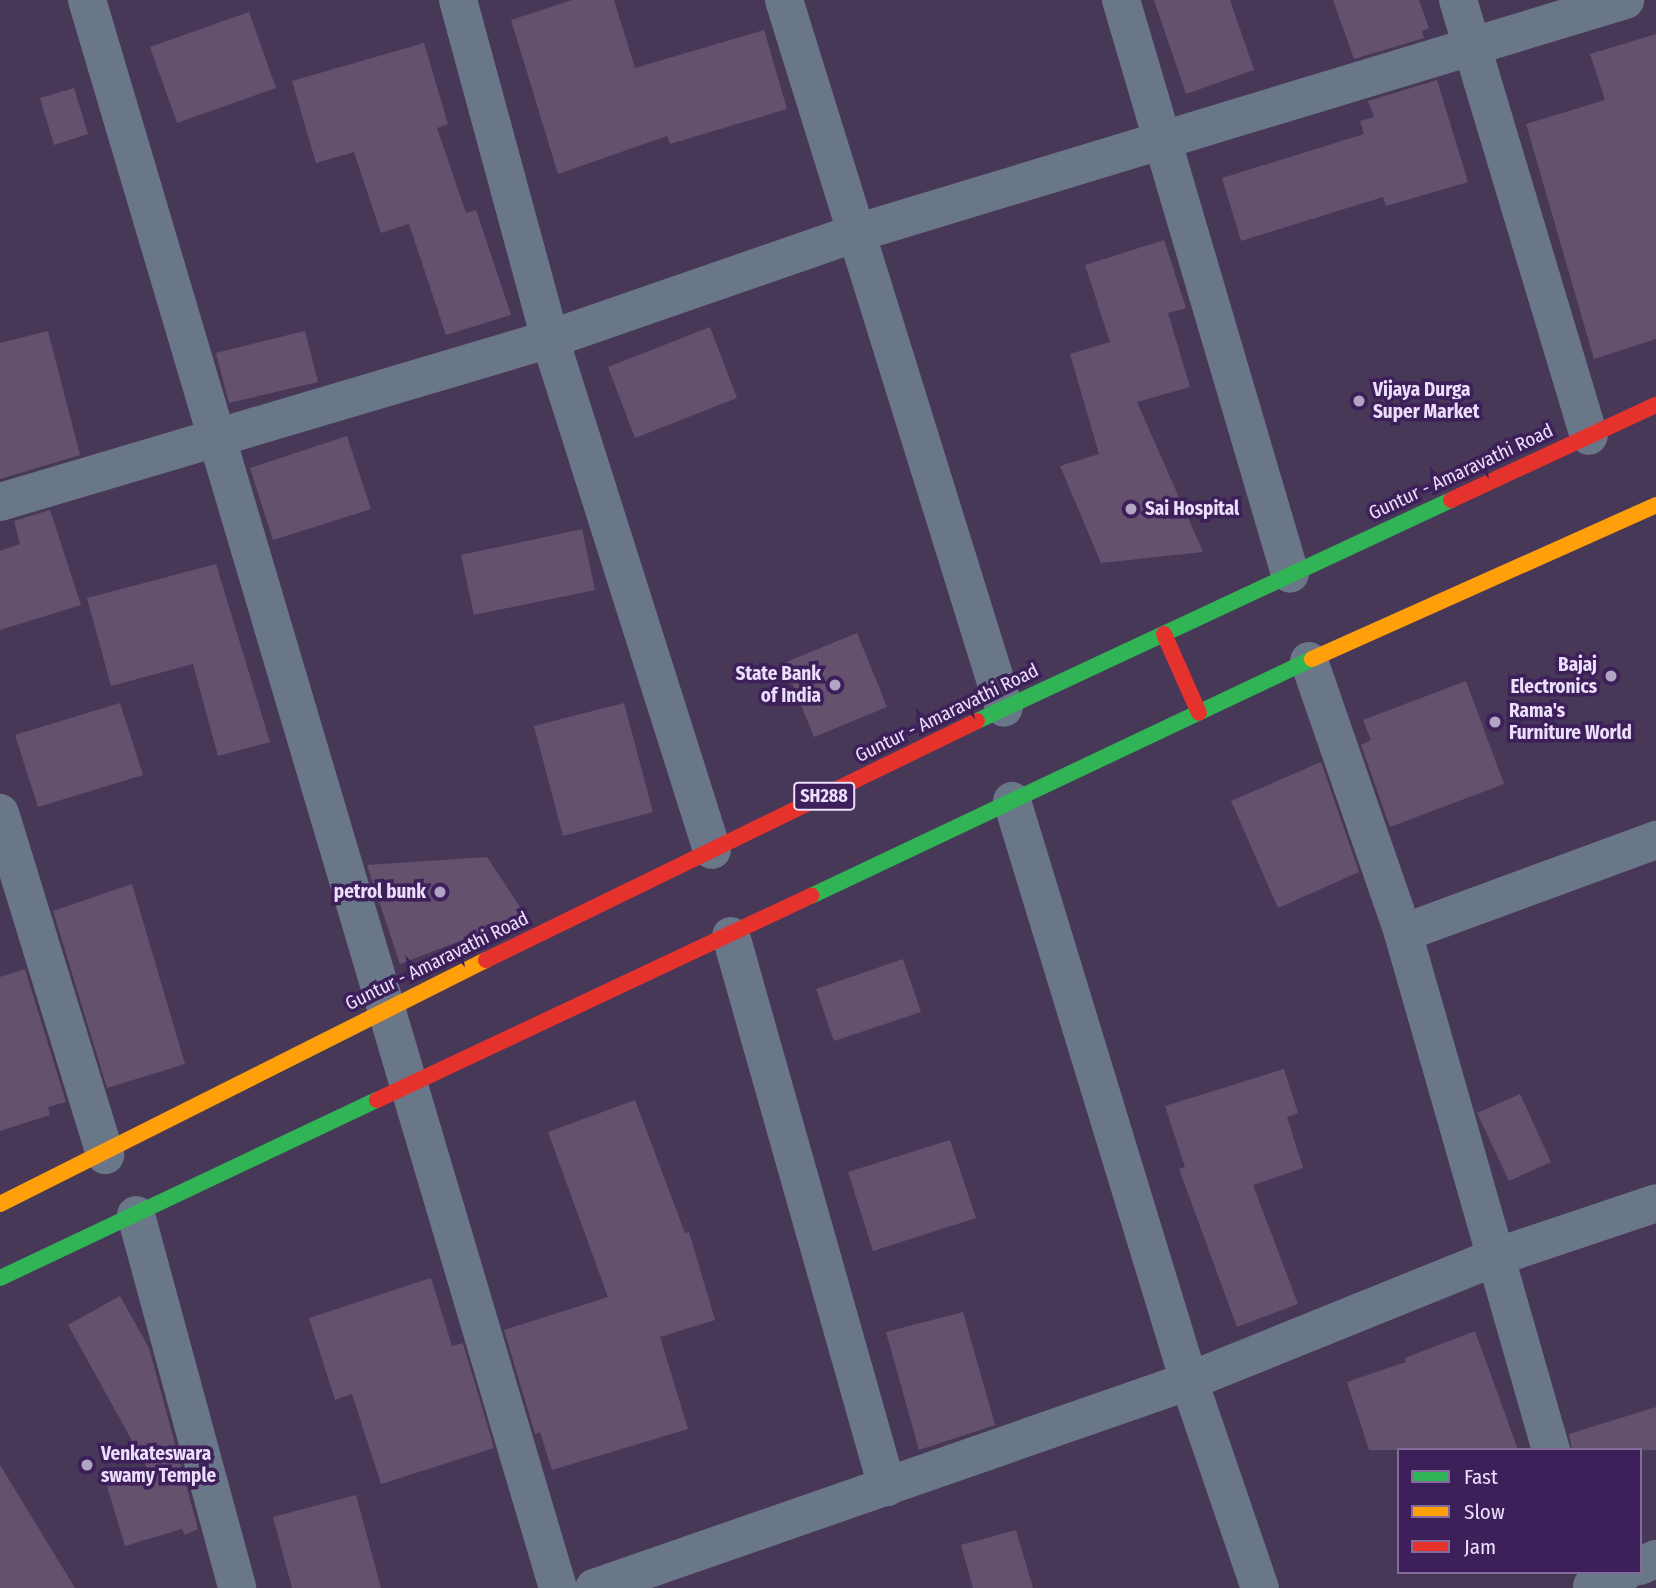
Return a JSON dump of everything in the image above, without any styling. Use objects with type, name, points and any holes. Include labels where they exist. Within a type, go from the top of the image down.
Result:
[{"type":"main road","name":"Guntur - Amaravathi Road","points":[[0,1204],[105,1155],[386,1009],[1004,708],[1656,405]]},
{"type":"main road","points":[[0,1278],[731,936],[1309,661],[1656,505]]},
{"type":"main road","points":[[1164,634],[1199,713]]},
{"type":"street","points":[[87,0],[214,439],[558,1588]]},
{"type":"street","points":[[458,0],[550,338],[712,850]]},
{"type":"street","points":[[784,0],[853,234],[1004,708]]},
{"type":"street","points":[[1121,0],[1165,138],[1290,574]]},
{"type":"street","points":[[1458,0],[1589,436]]},
{"type":"street","points":[[0,502],[550,338],[853,234],[1471,43],[1625,0]]},
{"type":"street","points":[[1309,661],[1403,933],[1493,1258],[1550,1448]]},
{"type":"street","points":[[1012,801],[1189,1381],[1260,1588]]},
{"type":"street","points":[[0,813],[105,1155]]},
{"type":"street","points":[[1403,933],[1656,840]]},
{"type":"street","points":[[731,936],[887,1487]]},
{"type":"street","points":[[594,1588],[1189,1381],[1493,1258],[1656,1203]]},
{"type":"street","points":[[136,1215],[237,1588]]},
{"type":"building","points":[[572,0],[614,0],[635,68],[764,30],[787,109],[670,144],[667,136],[558,174],[511,20]]},
{"type":"building","points":[[1154,0],[1230,0],[1254,70],[1186,94]]},
{"type":"building","points":[[1333,0],[1419,0],[1429,28],[1422,31],[1424,38],[1354,59]]},
{"type":"building","points":[[249,12],[276,88],[177,123],[150,47]]},
{"type":"building","points":[[1656,34],[1656,339],[1594,359],[1526,124],[1605,100],[1590,54]]},
{"type":"building","points":[[424,43],[448,124],[437,128],[466,213],[476,210],[511,315],[446,335],[409,224],[381,233],[354,152],[316,163],[292,81]]},
{"type":"building","points":[[1437,80],[1468,182],[1386,206],[1383,197],[1241,241],[1222,178],[1364,134],[1360,121],[1374,117],[1368,101]]},
{"type":"building","points":[[74,88],[88,134],[54,145],[40,98]]},
{"type":"building","points":[[1164,240],[1186,308],[1168,313],[1190,387],[1137,402],[1203,552],[1101,563],[1060,466],[1099,454],[1070,354],[1110,342],[1085,265]]},
{"type":"building","points":[[710,327],[737,398],[635,438],[608,367]]},
{"type":"building","points":[[48,331],[80,455],[0,479],[0,343]]},
{"type":"building","points":[[305,331],[318,382],[229,403],[216,353]]},
{"type":"building","points":[[347,436],[371,509],[273,540],[250,468]]},
{"type":"building","points":[[50,510],[81,605],[0,630],[0,551],[20,544],[14,521]]},
{"type":"building","points":[[582,529],[595,590],[474,615],[461,555]]},
{"type":"building","points":[[216,564],[270,742],[218,756],[193,664],[111,686],[87,598]]},
{"type":"building","name":"State Bank of India","points":[[857,633],[887,707],[814,737],[784,663]]},
{"type":"building","points":[[1466,681],[1504,784],[1390,827],[1361,745],[1371,740],[1363,720]]},
{"type":"building","points":[[120,703],[143,775],[38,807],[15,735]]},
{"type":"building","points":[[624,703],[653,812],[563,836],[534,726]]},
{"type":"building","points":[[1321,762],[1359,872],[1278,908],[1231,801]]},
{"type":"building","name":"petrol bunk","points":[[487,857],[526,916],[400,964],[367,865]]},
{"type":"building","points":[[132,884],[185,1064],[107,1088],[53,911]]},
{"type":"building","points":[[903,959],[921,1012],[834,1041],[816,989]]},
{"type":"building","points":[[25,969],[66,1102],[48,1107],[50,1115],[0,1131],[0,977]]},
{"type":"building","points":[[1284,1069],[1298,1113],[1287,1117],[1303,1168],[1253,1185],[1298,1304],[1237,1327],[1179,1169],[1185,1167],[1165,1106]]},
{"type":"building","points":[[1520,1094],[1551,1162],[1509,1181],[1477,1113]]},
{"type":"building","points":[[635,1100],[685,1233],[689,1232],[715,1320],[660,1337],[688,1429],[552,1470],[540,1432],[535,1434],[504,1330],[608,1297],[548,1132]]},
{"type":"building","points":[[950,1140],[976,1218],[873,1251],[848,1172]]},
{"type":"building","points":[[431,1278],[452,1346],[463,1343],[494,1448],[381,1484],[352,1394],[335,1400],[309,1318]]},
{"type":"building","points":[[120,1296],[149,1348],[198,1529],[185,1535],[182,1529],[125,1546],[107,1486],[150,1473],[68,1325]]},
{"type":"building","points":[[963,1312],[995,1425],[919,1450],[886,1332]]},
{"type":"building","points":[[1475,1331],[1517,1448],[1369,1450],[1347,1382],[1406,1362],[1405,1358]]},
{"type":"building","points":[[1656,1407],[1656,1450],[1572,1448],[1569,1434]]},
{"type":"building","points":[[0,1465],[75,1588],[0,1588]]},
{"type":"building","points":[[356,1495],[381,1588],[292,1588],[273,1517]]},
{"type":"building","points":[[1016,1530],[1033,1588],[973,1588],[961,1545]]},
{"type":"traffic: fast","points":[[977,721],[1451,500]]},
{"type":"traffic: fast","points":[[811,896],[1312,659]]},
{"type":"traffic: fast","points":[[0,1278],[377,1100]]},
{"type":"traffic: slow","points":[[1312,659],[1656,505]]},
{"type":"traffic: slow","points":[[0,1204],[486,960]]},
{"type":"traffic: jam","points":[[1451,500],[1656,405]]},
{"type":"traffic: jam","points":[[1164,634],[1199,713]]},
{"type":"traffic: jam","points":[[486,960],[977,721]]},
{"type":"traffic: jam","points":[[377,1100],[811,896]]},
{"type":"place","name":"Vijaya Durga Super Market","points":[[1359,401]]},
{"type":"place","name":"Sai Hospital","points":[[1131,509]]},
{"type":"place","name":"Bajaj Electronics","points":[[1611,676]]},
{"type":"place","name":"State Bank of India","points":[[835,685]]},
{"type":"place","name":"Rama's Furniture World","points":[[1495,722]]},
{"type":"place","name":"petrol bunk","points":[[440,892]]},
{"type":"place","name":"Venkateswara swamy Temple","points":[[87,1465]]}]
